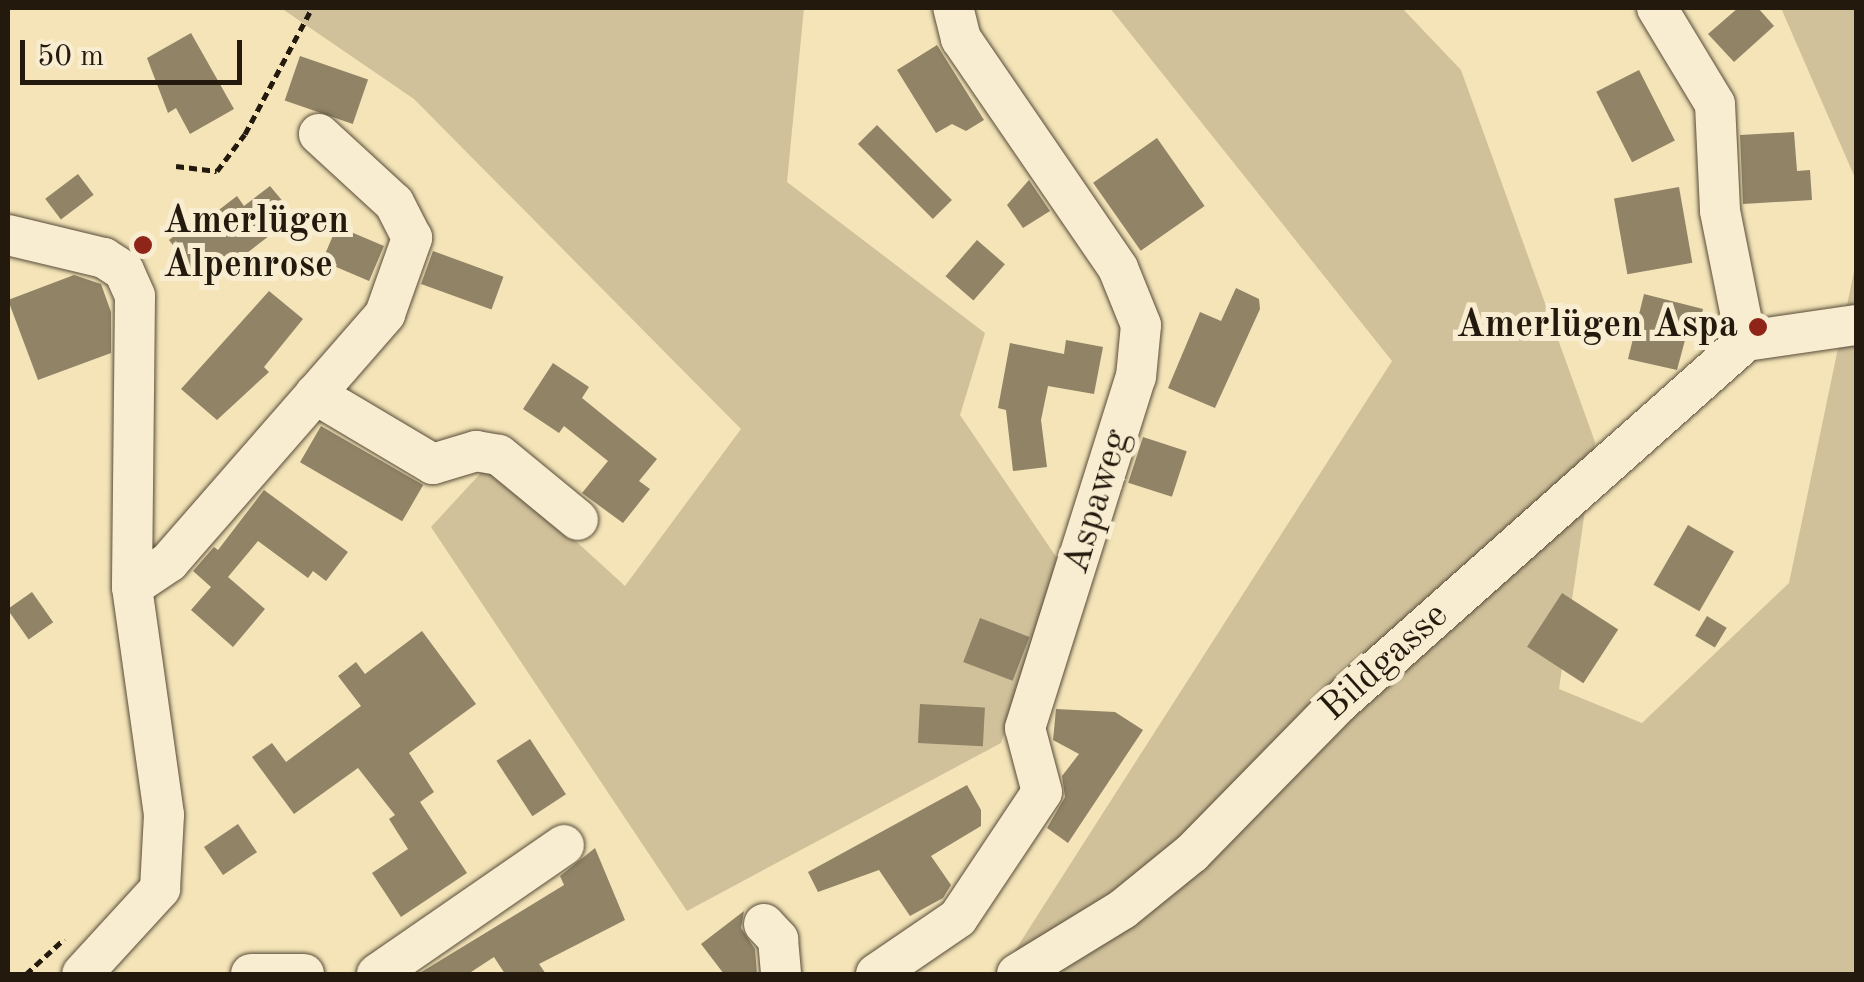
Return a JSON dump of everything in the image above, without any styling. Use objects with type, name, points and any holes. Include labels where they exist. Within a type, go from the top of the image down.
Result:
[{"type":"street","name":"Aspaweg","points":[[876,974],[958,918],[1042,792],[1025,728],[1136,377],[1141,326],[1118,268],[962,39],[953,8]]},
{"type":"street","points":[[1657,8],[1715,104],[1720,211],[1746,341],[1856,325]]},
{"type":"street","points":[[132,588],[169,562],[385,314],[412,238],[394,203],[318,134]]},
{"type":"street","points":[[8,235],[104,258],[124,271],[135,296],[132,588],[164,815],[160,889],[82,974]]},
{"type":"street","name":"Bildgasse","points":[[1016,974],[1123,909],[1192,853],[1340,702],[1746,341]]},
{"type":"street","points":[[315,394],[433,464],[476,451],[499,456],[578,520]]},
{"type":"street","points":[[377,974],[564,845]]},
{"type":"street","points":[[764,924],[778,938],[781,974]]},
{"type":"street","points":[[251,974],[304,974]]},
{"type":"path","points":[[176,166],[217,171],[245,134],[312,8]]},
{"type":"shaded area","points":[[281,8],[804,8],[787,182],[985,333],[960,415],[1063,567],[1001,743],[687,911],[431,527],[490,463],[625,586],[741,429],[414,99]]},
{"type":"shaded area","points":[[1110,8],[1402,8],[1461,70],[1595,442],[1559,689],[1642,723],[1789,583],[1856,262],[1856,974],[1000,974],[1392,361]]},
{"type":"shaded area","points":[[1781,8],[1856,8],[1856,180]]},
{"type":"building","points":[[1738,8],[1758,8],[1774,26],[1734,62],[1708,34]]},
{"type":"building","points":[[191,33],[234,109],[190,134],[176,108],[168,113],[147,58]]},
{"type":"building","points":[[937,45],[984,120],[966,131],[952,124],[936,133],[897,70]]},
{"type":"building","points":[[300,56],[368,79],[353,124],[285,100]]},
{"type":"building","points":[[1639,70],[1675,140],[1632,162],[1596,92]]},
{"type":"building","points":[[877,125],[952,200],[933,219],[858,144]]},
{"type":"building","points":[[1794,132],[1797,171],[1810,170],[1812,200],[1743,204],[1740,135]]},
{"type":"building","points":[[1157,138],[1205,206],[1141,251],[1093,183]]},
{"type":"building","points":[[78,174],[94,195],[61,219],[45,199]]},
{"type":"building","points":[[1029,180],[1050,211],[1023,228],[1007,205]]},
{"type":"building","points":[[270,186],[295,216],[204,286],[169,240],[207,210],[211,216],[237,196],[244,206]]},
{"type":"building","points":[[1679,187],[1692,263],[1627,274],[1614,198]]},
{"type":"building","points":[[337,226],[384,246],[369,281],[322,261]]},
{"type":"building","points":[[977,240],[1005,264],[973,301],[946,276]]},
{"type":"building","points":[[433,251],[503,277],[492,310],[421,284]]},
{"type":"building","points":[[74,275],[101,284],[111,312],[111,353],[38,380],[8,300]]},
{"type":"building","points":[[1236,288],[1259,299],[1260,309],[1215,408],[1168,388],[1200,312],[1221,321]]},
{"type":"building","points":[[269,291],[303,319],[264,367],[269,372],[217,420],[181,389]]},
{"type":"building","points":[[1644,294],[1703,309],[1698,331],[1688,329],[1677,370],[1628,359]]},
{"type":"building","points":[[1066,340],[1103,347],[1094,394],[1048,386],[1041,420],[1047,467],[1013,471],[1006,410],[998,408],[1010,343],[1064,354]]},
{"type":"building","points":[[553,363],[589,387],[582,398],[657,459],[639,481],[650,489],[623,523],[582,493],[608,461],[564,426],[559,433],[523,409]]},
{"type":"building","points":[[321,426],[423,485],[402,521],[300,462]]},
{"type":"building","points":[[1143,437],[1187,451],[1172,497],[1128,483]]},
{"type":"building","points":[[264,490],[348,552],[326,581],[313,571],[308,578],[258,541],[228,577],[265,609],[233,647],[191,610],[211,587],[193,571],[214,547],[218,550]]},
{"type":"building","points":[[1688,525],[1734,552],[1699,611],[1654,585]]},
{"type":"building","points":[[32,592],[53,622],[29,640],[8,609]]},
{"type":"building","points":[[1562,593],[1618,629],[1583,683],[1527,647]]},
{"type":"building","points":[[1707,616],[1727,628],[1715,648],[1695,636]]},
{"type":"building","points":[[980,618],[1029,637],[1013,681],[963,662]]},
{"type":"building","points":[[422,631],[476,704],[409,753],[434,792],[420,802],[467,873],[401,917],[372,873],[408,849],[389,819],[395,815],[358,768],[294,814],[252,757],[272,743],[286,762],[361,706],[338,676],[356,662],[365,674]]},
{"type":"building","points":[[920,704],[985,707],[983,746],[918,743]]},
{"type":"building","points":[[1056,709],[1115,712],[1143,730],[1068,843],[1047,828],[1065,797],[1062,776],[1079,754],[1053,740]]},
{"type":"building","points":[[530,739],[566,794],[532,816],[496,761]]},
{"type":"building","points":[[967,785],[981,810],[981,826],[931,856],[951,885],[943,898],[910,916],[879,870],[818,892],[808,872]]},
{"type":"building","points":[[238,824],[257,852],[223,875],[204,847]]},
{"type":"building","points":[[595,848],[625,920],[539,964],[546,974],[505,974],[494,957],[468,974],[418,974],[564,885],[560,876]]},
{"type":"building","points":[[744,911],[741,928],[755,949],[757,974],[724,974],[701,944]]},
{"type":"place","name":"Amerlügen Alpenrose","points":[[143,245]]},
{"type":"place","name":"Amerlügen Aspa","points":[[1758,327]]}]
